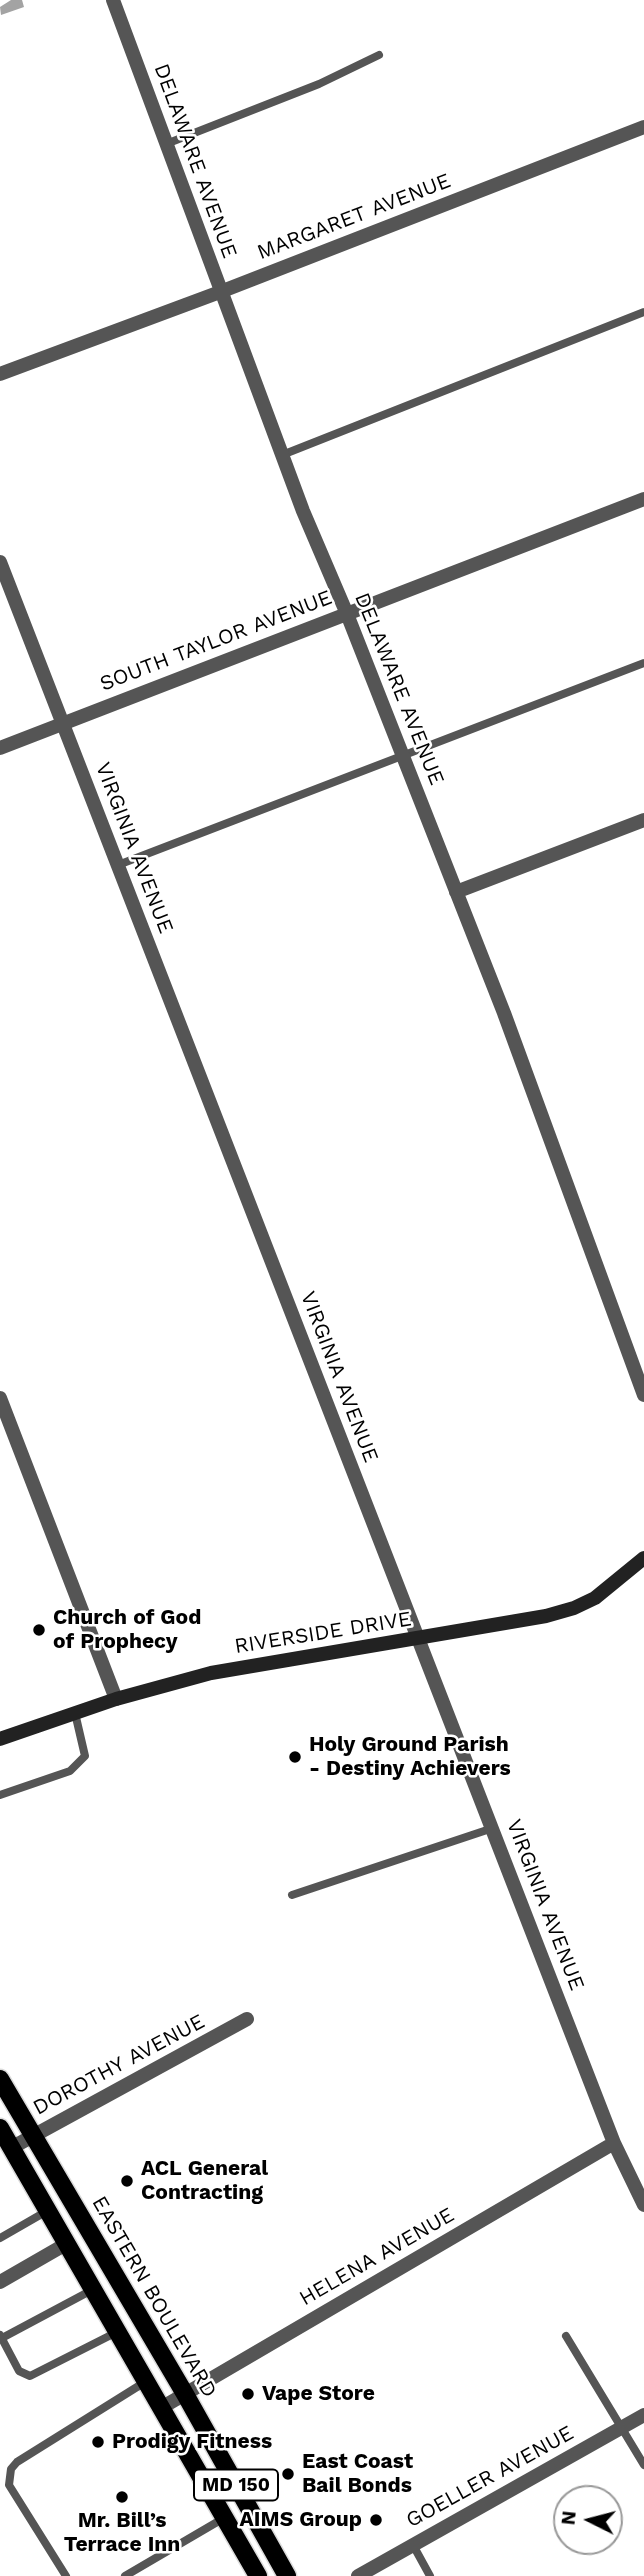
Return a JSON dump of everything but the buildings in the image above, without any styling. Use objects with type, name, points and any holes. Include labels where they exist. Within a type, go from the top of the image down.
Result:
[{"type":"main road","name":"EASTERN BOULEVARD","points":[[0,2079],[185,2394],[287,2576]]},
{"type":"main road","name":"MD 150","points":[[0,2128],[258,2576]]},
{"type":"main road","points":[[66,2244],[89,2232]]},
{"type":"street","name":"DELAWARE AVENUE","points":[[113,0],[282,455],[504,1013],[644,1395]]},
{"type":"street","name":"MARGARET AVENUE","points":[[0,374],[220,292],[644,127]]},
{"type":"street","name":"SOUTH TAYLOR AVENUE","points":[[0,748],[644,499]]},
{"type":"street","name":"VIRGINIA AVENUE","points":[[0,562],[614,2143],[644,2205]]},
{"type":"street","points":[[456,892],[644,820]]},
{"type":"street","points":[[0,1398],[116,1699]]},
{"type":"street","name":"RIVERSIDE DRIVE","points":[[0,1739],[171,1682],[254,1665],[419,1640],[546,1616],[574,1608],[595,1598],[644,1558]]},
{"type":"street","name":"DOROTHY AVENUE","points":[[11,2148],[247,2020]]},
{"type":"street","name":"HELENA AVENUE","points":[[161,2408],[614,2143]]},
{"type":"street","points":[[0,2282],[66,2244]]},
{"type":"street","name":"GOELLER AVENUE","points":[[358,2576],[644,2415]]},
{"type":"lane","points":[[166,144],[319,84],[379,55]]},
{"type":"lane","points":[[282,455],[644,312]]},
{"type":"lane","points":[[118,865],[644,663]]},
{"type":"lane","points":[[0,1795],[70,1772],[85,1756],[75,1713]]},
{"type":"lane","points":[[292,1895],[493,1828]]},
{"type":"lane","points":[[0,2238],[47,2211]]},
{"type":"lane","points":[[92,2290],[1,2336],[19,2371],[30,2376],[117,2332]]},
{"type":"lane","points":[[566,2336],[644,2465]]},
{"type":"lane","points":[[66,2576],[9,2485],[11,2469],[17,2462],[145,2382]]},
{"type":"lane","points":[[125,2576],[224,2518]]},
{"type":"lane","points":[[413,2545],[430,2576]]},
{"type":"shaded area","points":[[11,0],[22,0],[24,7],[1,15],[0,7]]},
{"type":"place","name":"Church of God of Prophecy","points":[[39,1630]]},
{"type":"place","name":"Holy Ground Parish - Destiny Achievers","points":[[295,1757]]},
{"type":"place","name":"ACL General Contracting","points":[[127,2181]]},
{"type":"place","name":"Vape Store","points":[[248,2394]]},
{"type":"place","name":"Prodigy Fitness","points":[[98,2442]]},
{"type":"place","name":"East Coast Bail Bonds","points":[[288,2474]]},
{"type":"place","name":"Mr. Bill’s Terrace Inn","points":[[122,2497]]},
{"type":"place","name":"AIMS Group","points":[[376,2520]]}]
